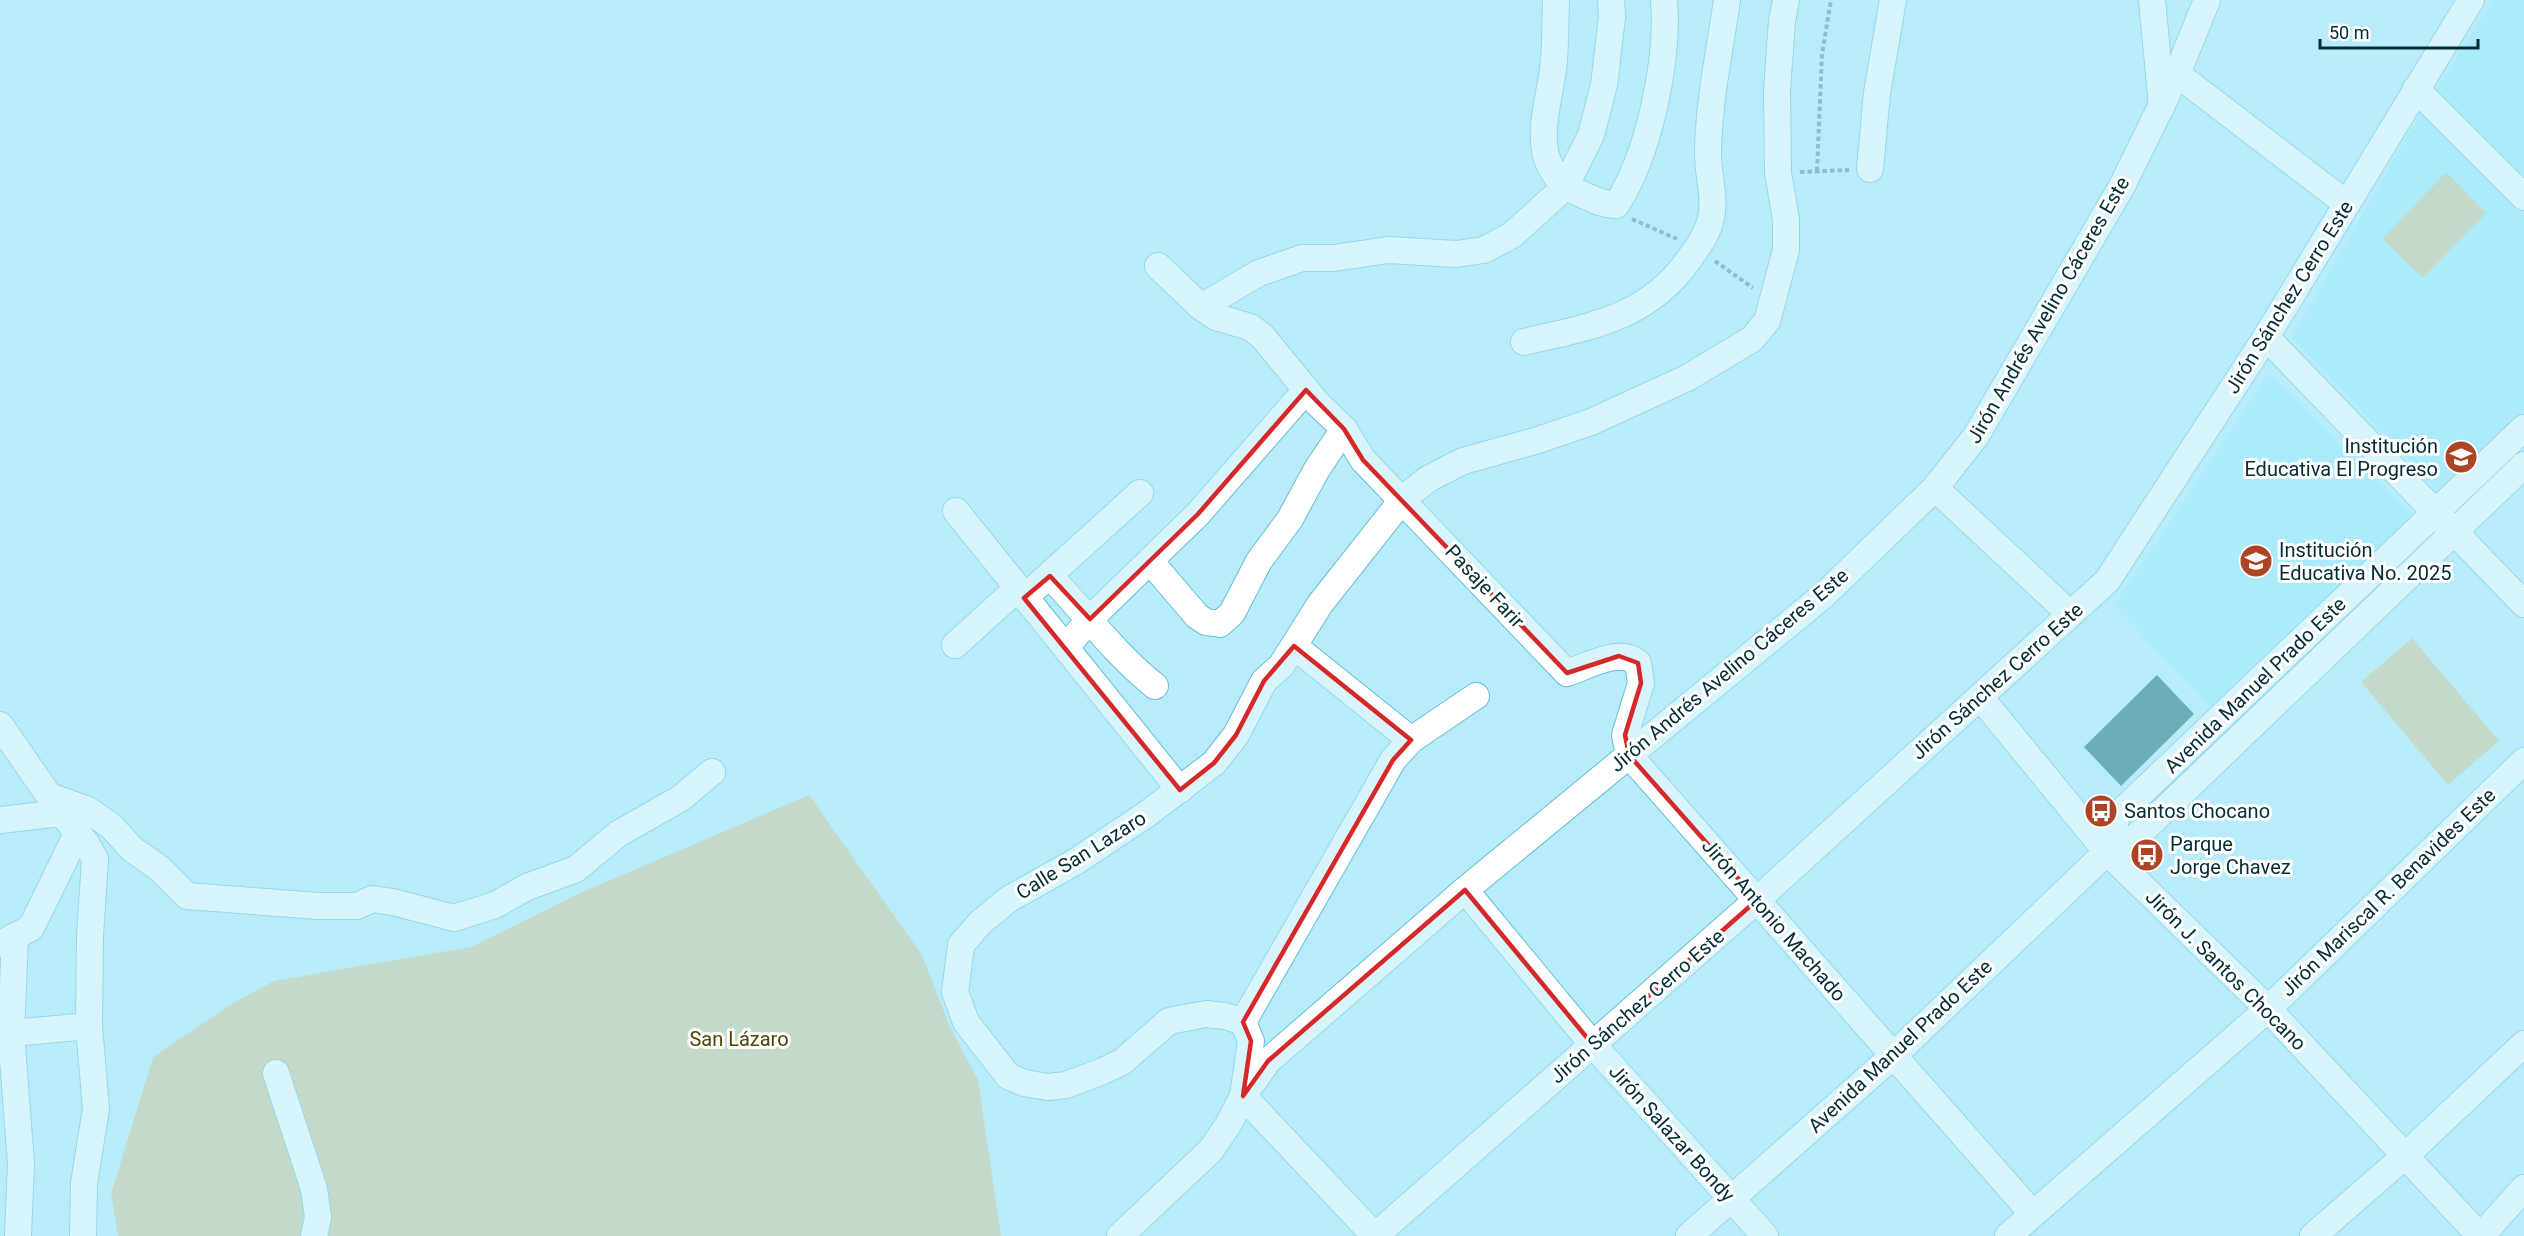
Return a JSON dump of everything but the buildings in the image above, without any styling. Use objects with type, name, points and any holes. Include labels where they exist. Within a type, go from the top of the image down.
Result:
[{"type":"street","points":[[1556,0],[1553,69],[1544,109],[1544,144],[1549,163],[1565,187],[1606,205],[1616,205],[1634,173],[1656,102],[1665,15],[1664,0]]},
{"type":"street","points":[[1201,307],[1259,273],[1302,258],[1334,258],[1388,250],[1456,254],[1484,250],[1512,235],[1565,187],[1591,135],[1604,86],[1612,17],[1611,0]]},
{"type":"street","points":[[1524,342],[1596,325],[1638,309],[1678,275],[1706,235],[1712,218],[1713,189],[1708,151],[1714,83],[1727,0]]},
{"type":"street","name":"Calle San Lazaro","points":[[1243,1022],[1206,1014],[1169,1021],[1122,1062],[1082,1080],[1048,1087],[1024,1083],[1008,1076],[966,1022],[955,992],[961,945],[980,923],[1009,899],[1075,862],[1180,790],[1227,749],[1264,681],[1281,666],[1320,604],[1403,499],[1443,469],[1591,422],[1687,378],[1752,339],[1767,321],[1786,250],[1785,219],[1778,172],[1777,90],[1782,21],[1786,0]]},
{"type":"street","points":[[1870,169],[1877,93],[1893,0]]},
{"type":"street","points":[[2152,0],[2162,106]]},
{"type":"street","name":"Jirón Andrés Avelino Cáceres Este","points":[[1120,1236],[1211,1150],[1228,1125],[1243,1096],[1268,1061],[1465,890],[1824,595],[1935,488],[1976,436],[2122,186],[2177,74],[2207,0]]},
{"type":"street","name":"Jirón Sánchez Cerro Este","points":[[1375,1236],[1757,900],[2107,581],[2266,336],[2471,0]]},
{"type":"street","points":[[2177,74],[2347,204]]},
{"type":"street","points":[[2416,89],[2524,197]]},
{"type":"street","name":"Pasaje Farir","points":[[1158,266],[1201,307],[1216,317],[1250,327],[1262,336],[1306,390],[1344,429],[1363,460],[1403,499],[1567,673],[1619,656],[1631,656],[1638,663],[1641,683],[1625,735],[1629,755]]},
{"type":"street","points":[[2266,336],[2524,604]]},
{"type":"street","points":[[1066,647],[1090,619],[1198,514],[1306,390]]},
{"type":"street","name":"Avenida Manuel Prado Este","points":[[2108,852],[2117,816],[2524,428]]},
{"type":"street","points":[[1150,561],[1197,616],[1206,622],[1220,624],[1232,613],[1259,561],[1290,519],[1317,469],[1344,429]]},
{"type":"street","name":"Avenida Manuel Prado Este","points":[[1689,1236],[1893,1056],[2108,852],[2136,837],[2524,465]]},
{"type":"street","points":[[1935,488],[2070,614]]},
{"type":"street","points":[[955,645],[1021,593],[1050,576],[1140,493]]},
{"type":"street","points":[[956,512],[1180,790]]},
{"type":"street","points":[[1050,576],[1090,619],[1123,661],[1155,686]]},
{"type":"street","points":[[1294,646],[1411,740]]},
{"type":"street","points":[[1375,1236],[1243,1096],[1251,1041],[1243,1022],[1393,760],[1411,740],[1476,696]]},
{"type":"street","name":"Jirón J. Santos Chocano","points":[[1980,697],[2108,852],[2268,1009],[2480,1236]]},
{"type":"street","points":[[0,725],[95,859],[90,936],[89,1026],[96,1109],[84,1183],[83,1236]]},
{"type":"street","name":"Jirón Antonio Machado","points":[[1629,755],[2033,1215]]},
{"type":"street","name":"Jirón Mariscal R. Benavides Este","points":[[2008,1236],[2268,1009],[2524,761]]},
{"type":"street","points":[[0,820],[55,805],[88,810],[111,826],[132,849],[159,868],[187,896],[318,906],[357,906],[372,899],[393,902],[454,918],[495,905],[526,887],[576,869],[618,834],[681,798],[712,772]]},
{"type":"street","points":[[18,1236],[21,1163],[5,1034],[8,940],[31,928],[77,834]]},
{"type":"street","name":"Jirón Salazar Bondy","points":[[1465,890],[1593,1045],[1765,1236]]},
{"type":"street","points":[[5,1034],[89,1026]]},
{"type":"street","points":[[2313,1236],[2406,1155],[2524,1044]]},
{"type":"street","points":[[276,1073],[314,1189],[318,1217],[314,1236]]},
{"type":"street","points":[[2480,1236],[2524,1188]]},
{"type":"path","points":[[1817,171],[1822,54],[1831,0]]},
{"type":"path","points":[[1778,172],[1870,169]]},
{"type":"highlighted area","points":[[1306,390],[1344,429],[1363,460],[1567,673],[1619,656],[1638,663],[1641,683],[1625,735],[1629,755],[1757,900],[1593,1045],[1465,890],[1268,1061],[1243,1096],[1251,1041],[1243,1022],[1393,760],[1411,740],[1294,646],[1264,681],[1236,735],[1214,763],[1180,790],[1024,598],[1050,576],[1090,619],[1198,514]]},
{"type":"shaded area","points":[[2493,0],[2524,0],[2524,182],[2432,96]]},
{"type":"shaded area","points":[[2421,112],[2524,216],[2524,410],[2441,494],[2292,337]]},
{"type":"shaded area","name":"Institución Educativa No. 2025","points":[[2269,373],[2415,516],[2215,711],[2114,606]]},
{"type":"green space","points":[[2446,172],[2486,213],[2423,278],[2382,239]]},
{"type":"green space","points":[[2412,638],[2499,741],[2448,785],[2361,682]]},
{"type":"green space","name":"San Lázaro","points":[[809,795],[922,955],[950,1027],[978,1080],[1001,1236],[118,1236],[111,1194],[153,1057],[230,1005],[274,981],[471,947],[578,894]]},
{"type":"place","name":"Institución Educativa El Progreso","points":[[2461,457]]},
{"type":"place","name":"Institución Educativa No. 2025","points":[[2256,561]]},
{"type":"place","name":"Santos Chocano","points":[[2101,811]]},
{"type":"place","name":"Parque Jorge Chavez","points":[[2147,855]]}]
